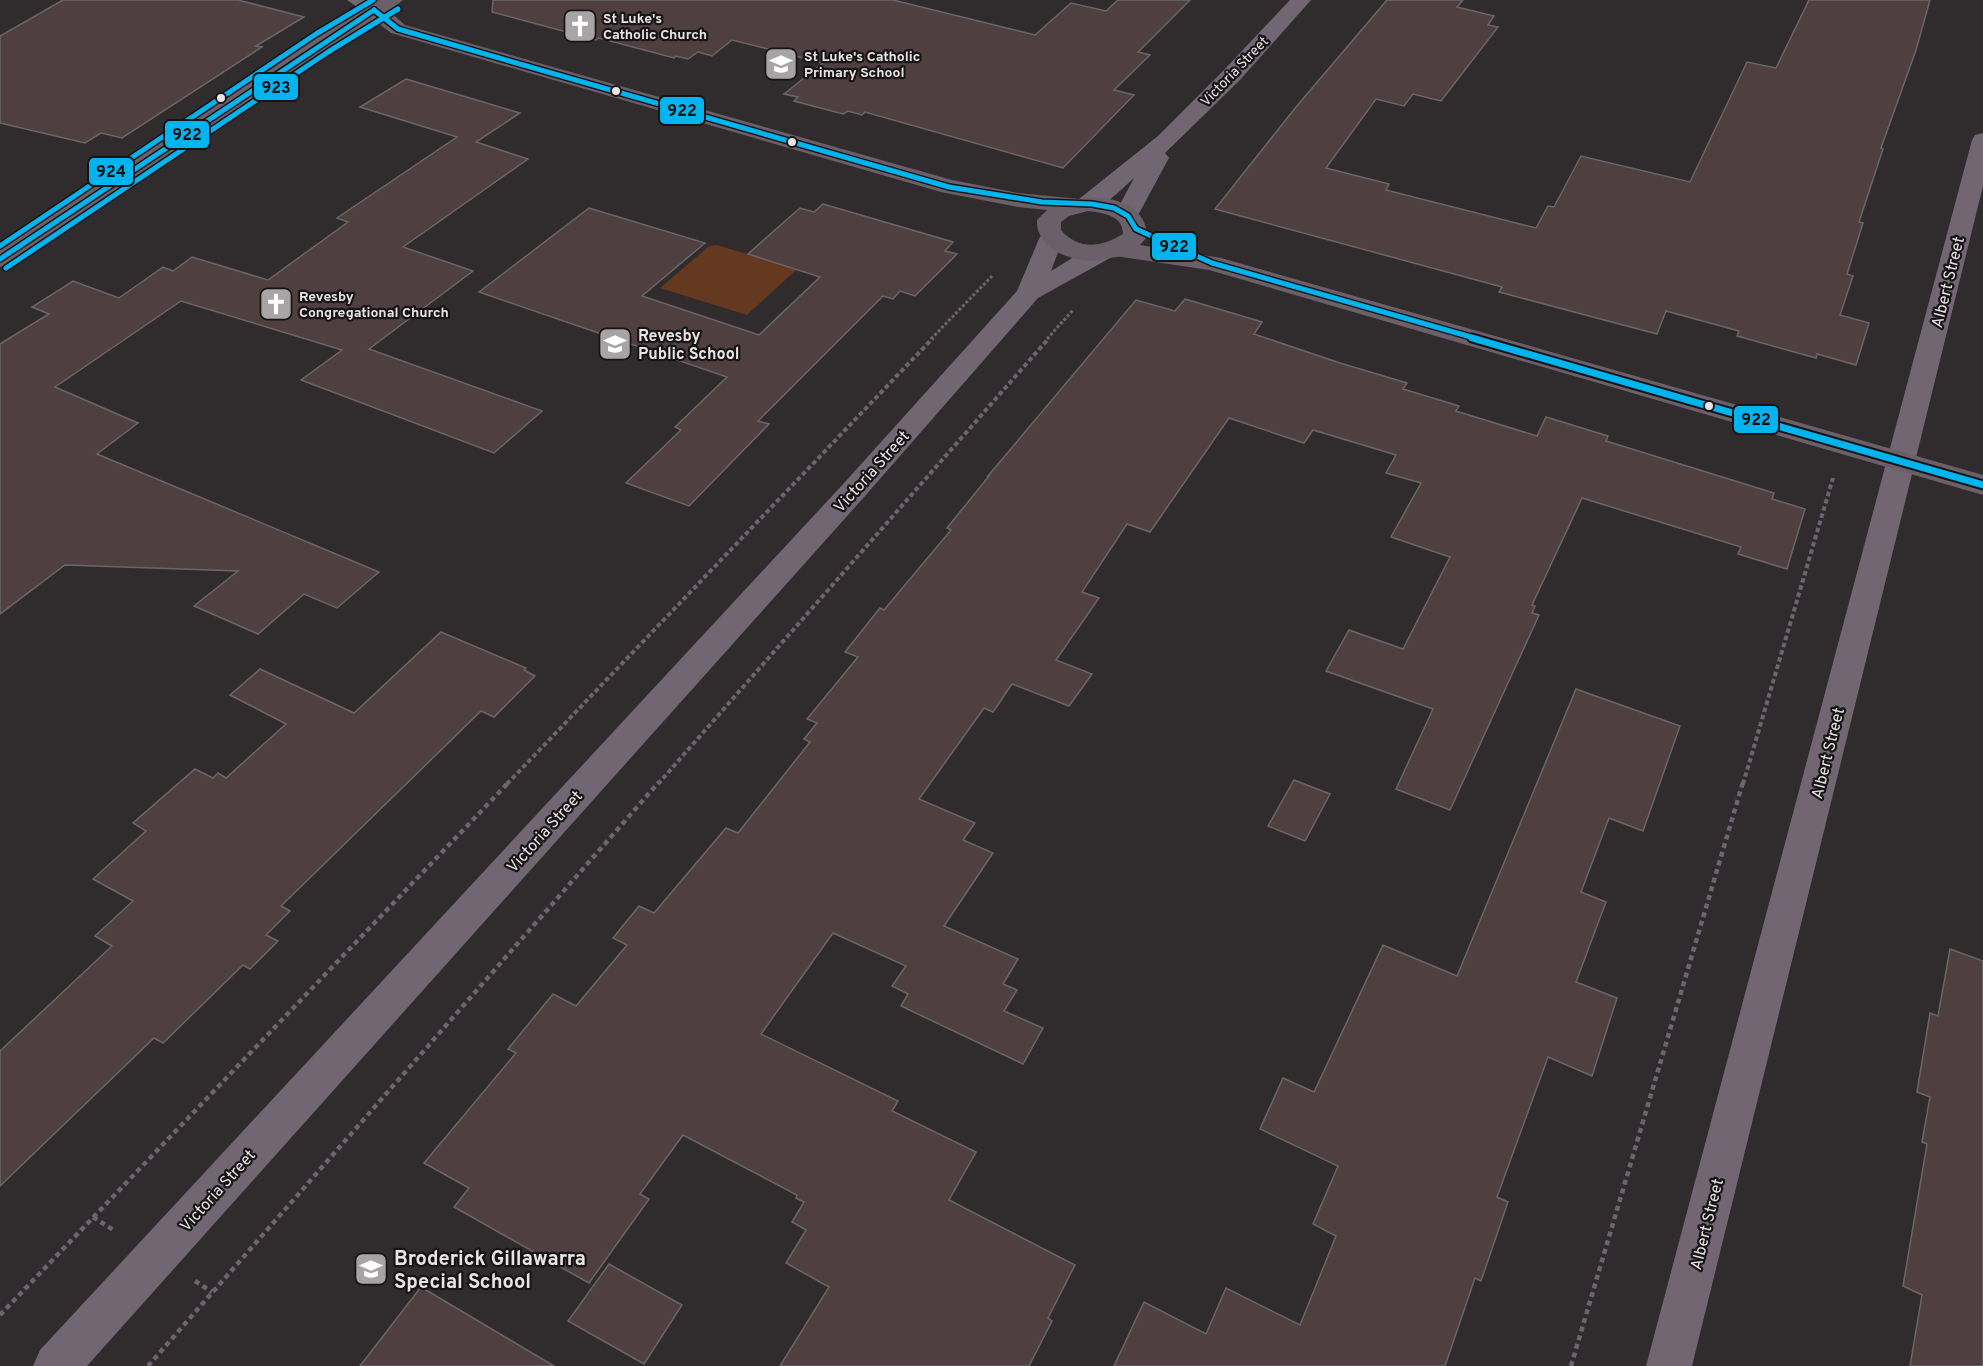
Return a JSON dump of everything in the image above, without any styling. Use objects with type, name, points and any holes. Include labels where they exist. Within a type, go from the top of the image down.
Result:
[{"type":"main road","points":[[0,259],[375,3],[398,28],[949,187],[1018,200],[1116,209],[1132,222],[1212,263]]},
{"type":"main road","points":[[949,187],[1049,235],[1073,250],[1110,251],[1212,263],[1983,485]]},
{"type":"main road","points":[[1049,235],[1047,223],[1053,215],[1081,205]]},
{"type":"main road","points":[[1110,251],[1135,237],[1132,222]]},
{"type":"street","name":"Victoria Street","points":[[1081,205],[1166,141],[1231,76],[1300,0]]},
{"type":"street","name":"Albert Street","points":[[1669,1366],[1983,140]]},
{"type":"street","name":"Victoria Street","points":[[1132,222],[1166,141]]},
{"type":"street","name":"Victoria Street","points":[[1029,293],[1049,235]]},
{"type":"street","name":"Victoria Street","points":[[56,1366],[839,507],[1029,293],[1110,251]]},
{"type":"path","points":[[0,1315],[993,274]]},
{"type":"path","points":[[148,1366],[1073,309]]},
{"type":"path","points":[[1570,1366],[1834,474]]},
{"type":"shaded area","points":[[717,245],[797,269],[747,315],[660,288],[709,246]]},
{"type":"building","points":[[63,0],[238,0],[304,17],[256,46],[262,47],[122,138],[101,133],[85,143],[0,123],[0,36]]},
{"type":"building","name":"St Luke's Catholic Primary School","points":[[493,0],[893,0],[1035,35],[1071,3],[1106,11],[1118,0],[1190,0],[1138,52],[1150,55],[1114,90],[1134,95],[1063,168],[865,112],[862,115],[848,111],[843,114],[794,101],[798,97],[784,94],[823,63],[732,40],[712,56],[698,52],[688,59],[676,56],[674,58],[492,12]]},
{"type":"building","points":[[1387,0],[1463,0],[1457,7],[1494,16],[1488,25],[1498,27],[1441,101],[1413,94],[1404,106],[1376,99],[1326,168],[1389,184],[1386,190],[1536,228],[1548,206],[1554,207],[1581,156],[1690,182],[1747,62],[1776,68],[1809,0],[1930,0],[1916,50],[1881,148],[1883,149],[1859,222],[1863,223],[1847,274],[1853,276],[1840,315],[1869,323],[1856,365],[1817,354],[1816,358],[1737,336],[1739,331],[1666,311],[1657,334],[1499,292],[1502,287],[1215,209],[1296,107]]},
{"type":"building","points":[[406,79],[520,113],[476,142],[528,159],[403,247],[473,271],[369,349],[542,411],[494,453],[301,380],[342,350],[181,301],[55,387],[138,423],[97,454],[379,572],[337,608],[304,594],[258,634],[194,606],[238,571],[65,565],[0,614],[0,344],[49,314],[32,307],[73,281],[119,298],[163,267],[173,271],[192,257],[268,280],[348,222],[337,218],[457,137],[360,107]]},
{"type":"building","points":[[823,204],[953,242],[945,251],[957,254],[915,296],[900,291],[893,299],[883,296],[758,421],[769,424],[689,506],[626,483],[681,430],[675,427],[727,377],[479,292],[589,208],[705,243],[642,296],[759,335],[820,277],[748,254],[800,208],[814,212]]},
{"type":"building","points":[[1185,299],[1262,322],[1254,334],[1407,383],[1403,389],[1459,406],[1456,411],[1537,436],[1546,417],[1608,436],[1606,441],[1774,493],[1772,499],[1805,509],[1787,569],[1738,554],[1741,547],[1582,498],[1532,605],[1535,606],[1532,613],[1539,615],[1450,810],[1396,789],[1433,709],[1326,671],[1349,630],[1403,649],[1450,557],[1391,537],[1421,483],[1386,473],[1396,455],[1313,430],[1304,443],[1229,418],[1150,532],[1127,524],[1082,592],[1099,598],[1056,660],[1092,674],[1069,706],[1012,684],[993,712],[984,708],[919,799],[975,823],[963,840],[993,853],[944,926],[1018,959],[1003,984],[1017,990],[1004,1011],[1043,1028],[1023,1064],[901,1006],[908,994],[892,986],[906,966],[833,933],[761,1034],[898,1101],[892,1111],[976,1152],[949,1200],[1075,1265],[1048,1318],[1052,1321],[1029,1366],[780,1366],[829,1287],[786,1263],[806,1230],[792,1222],[804,1202],[796,1198],[797,1195],[683,1135],[640,1194],[649,1199],[589,1283],[454,1207],[469,1188],[424,1163],[516,1053],[508,1049],[553,994],[576,1006],[627,945],[613,938],[639,906],[654,913],[726,828],[738,833],[810,742],[804,739],[817,723],[807,719],[858,657],[845,652],[880,608],[884,610],[951,530],[947,528],[988,476],[1136,300],[1175,311]]},
{"type":"building","points":[[441,632],[526,668],[524,670],[535,676],[494,717],[481,711],[281,906],[290,911],[266,935],[278,941],[250,969],[243,965],[163,1043],[154,1038],[0,1186],[0,1051],[112,946],[95,936],[133,901],[93,879],[146,831],[133,823],[195,769],[213,778],[218,773],[226,778],[286,724],[230,695],[260,669],[354,713]]},
{"type":"building","points":[[1576,689],[1680,726],[1643,831],[1609,818],[1581,892],[1606,902],[1576,982],[1617,998],[1592,1076],[1548,1057],[1497,1197],[1508,1202],[1481,1281],[1475,1278],[1445,1366],[1114,1366],[1144,1302],[1206,1334],[1226,1288],[1300,1325],[1336,1236],[1313,1224],[1338,1166],[1260,1129],[1283,1078],[1314,1092],[1383,945],[1457,976]]},
{"type":"building","points":[[1294,780],[1330,794],[1305,841],[1268,826]]},
{"type":"building","points":[[1950,949],[1983,961],[1983,1366],[1910,1366],[1922,1295],[1903,1286],[1927,1144],[1922,1142],[1930,1097],[1917,1092],[1930,1013],[1938,1016]]},
{"type":"building","points":[[609,1264],[682,1305],[644,1364],[568,1321]]},
{"type":"building","points":[[421,1287],[554,1366],[360,1366]]},
{"type":"transit line","name":"924","points":[[0,246],[316,34],[373,0]]},
{"type":"transit line","name":"923","points":[[6,268],[328,52],[398,9]]},
{"type":"transit line","name":"922","points":[[374,10],[398,29],[949,187],[1042,202],[1092,204],[1114,208],[1128,216],[1136,229],[1212,263],[1983,485]]},
{"type":"transit line","name":"922","points":[[0,259],[374,10]]},
{"type":"place","name":"St Luke's Catholic Church","points":[[580,26]]},
{"type":"place","name":"St Luke's Catholic Primary School","points":[[781,64]]},
{"type":"place","name":"Revesby Congregational Church","points":[[276,304]]},
{"type":"place","name":"Revesby Public School","points":[[615,344]]},
{"type":"place","name":"Broderick Gillawarra Special School","points":[[371,1269]]}]
